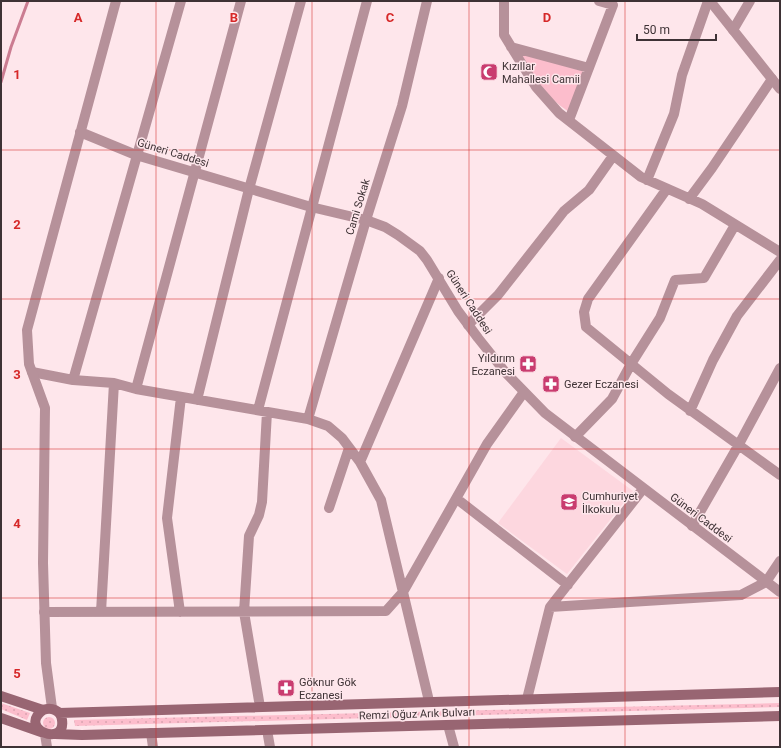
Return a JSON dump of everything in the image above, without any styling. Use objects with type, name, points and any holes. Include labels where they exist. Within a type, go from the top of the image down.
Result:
[{"type":"main road","name":"Remzi Oğuz Arık Bulvarı","points":[[1,696],[51,710],[260,707],[780,692]]},
{"type":"main road","points":[[51,710],[62,724],[47,733],[36,720],[37,716],[51,710]]},
{"type":"main road","name":"Remzi Oğuz Arık Bulvarı","points":[[1,718],[47,733],[82,735],[780,716]]},
{"type":"street","points":[[51,710],[46,663],[43,563],[45,408],[29,364],[27,330],[116,1]]},
{"type":"street","points":[[73,380],[181,1]]},
{"type":"street","points":[[136,389],[240,1]]},
{"type":"street","points":[[197,400],[249,189],[301,1]]},
{"type":"street","points":[[260,707],[244,612],[249,536],[259,516],[262,502],[263,411],[311,207],[367,1]]},
{"type":"street","name":"Cami Sokak","points":[[308,419],[366,220],[402,106],[427,1]]},
{"type":"street","points":[[504,1],[504,35],[536,87],[569,120],[613,156],[647,180],[666,190],[702,204],[780,252]]},
{"type":"street","points":[[569,120],[613,5],[599,1]]},
{"type":"street","points":[[709,1],[780,89]]},
{"type":"street","points":[[647,180],[674,114],[682,75],[709,1]]},
{"type":"street","points":[[732,30],[750,1]]},
{"type":"street","points":[[511,47],[589,68]]},
{"type":"street","points":[[689,199],[721,155],[772,79]]},
{"type":"street","name":"Güneri Caddesi","points":[[80,132],[136,155],[311,207],[366,220],[385,227],[411,244],[427,260],[468,325],[524,392],[545,412],[575,437],[780,592]]},
{"type":"street","points":[[468,325],[498,295],[564,212],[589,190],[613,156]]},
{"type":"street","points":[[666,190],[588,299],[584,312],[586,327],[690,411],[780,475]]},
{"type":"street","points":[[575,437],[612,399],[631,364],[660,318],[674,280],[704,278],[735,225]]},
{"type":"street","points":[[690,411],[713,360],[737,316],[780,260]]},
{"type":"street","points":[[360,462],[439,278]]},
{"type":"street","points":[[692,526],[738,446],[780,368]]},
{"type":"street","points":[[32,372],[73,380],[114,383],[136,389],[308,419],[328,426],[350,448],[360,462],[381,500],[429,701]]},
{"type":"street","points":[[101,612],[114,383]]},
{"type":"street","points":[[44,612],[386,611],[403,592],[458,499],[487,444],[524,392]]},
{"type":"street","points":[[180,612],[167,518],[181,397]]},
{"type":"street","points":[[329,508],[350,448]]},
{"type":"street","points":[[526,699],[550,607],[643,489]]},
{"type":"street","points":[[458,499],[568,584]]},
{"type":"street","points":[[550,607],[741,595],[766,582],[780,561]]},
{"type":"street","points":[[448,725],[454,747]]},
{"type":"street","points":[[267,730],[270,747]]},
{"type":"street","points":[[47,733],[47,747]]},
{"type":"street","points":[[151,733],[153,747]]},
{"type":"shaded area","points":[[520,53],[583,71],[569,112],[560,106],[540,86]]},
{"type":"shaded area","name":"Cumhuriyet İlkokulu","points":[[561,438],[633,491],[567,574],[498,523]]},
{"type":"shaded area","points":[[1,703],[30,713],[27,720],[1,709]]},
{"type":"shaded area","points":[[780,703],[780,707],[75,726],[74,720]]},
{"type":"shaded area","points":[[47,717],[51,717],[55,723],[51,729],[47,729],[43,725],[43,721]]},
{"type":"waterway","points":[[1,82],[11,47],[28,1]]},
{"type":"place","name":"Kızıllar Mahallesi Camii","points":[[489,72]]},
{"type":"place","name":"Yıldırım Eczanesi","points":[[528,364]]},
{"type":"place","name":"Gezer Eczanesi","points":[[551,384]]},
{"type":"place","name":"Cumhuriyet İlkokulu","points":[[569,502]]},
{"type":"place","name":"Göknur Gök Eczanesi","points":[[286,688]]}]
